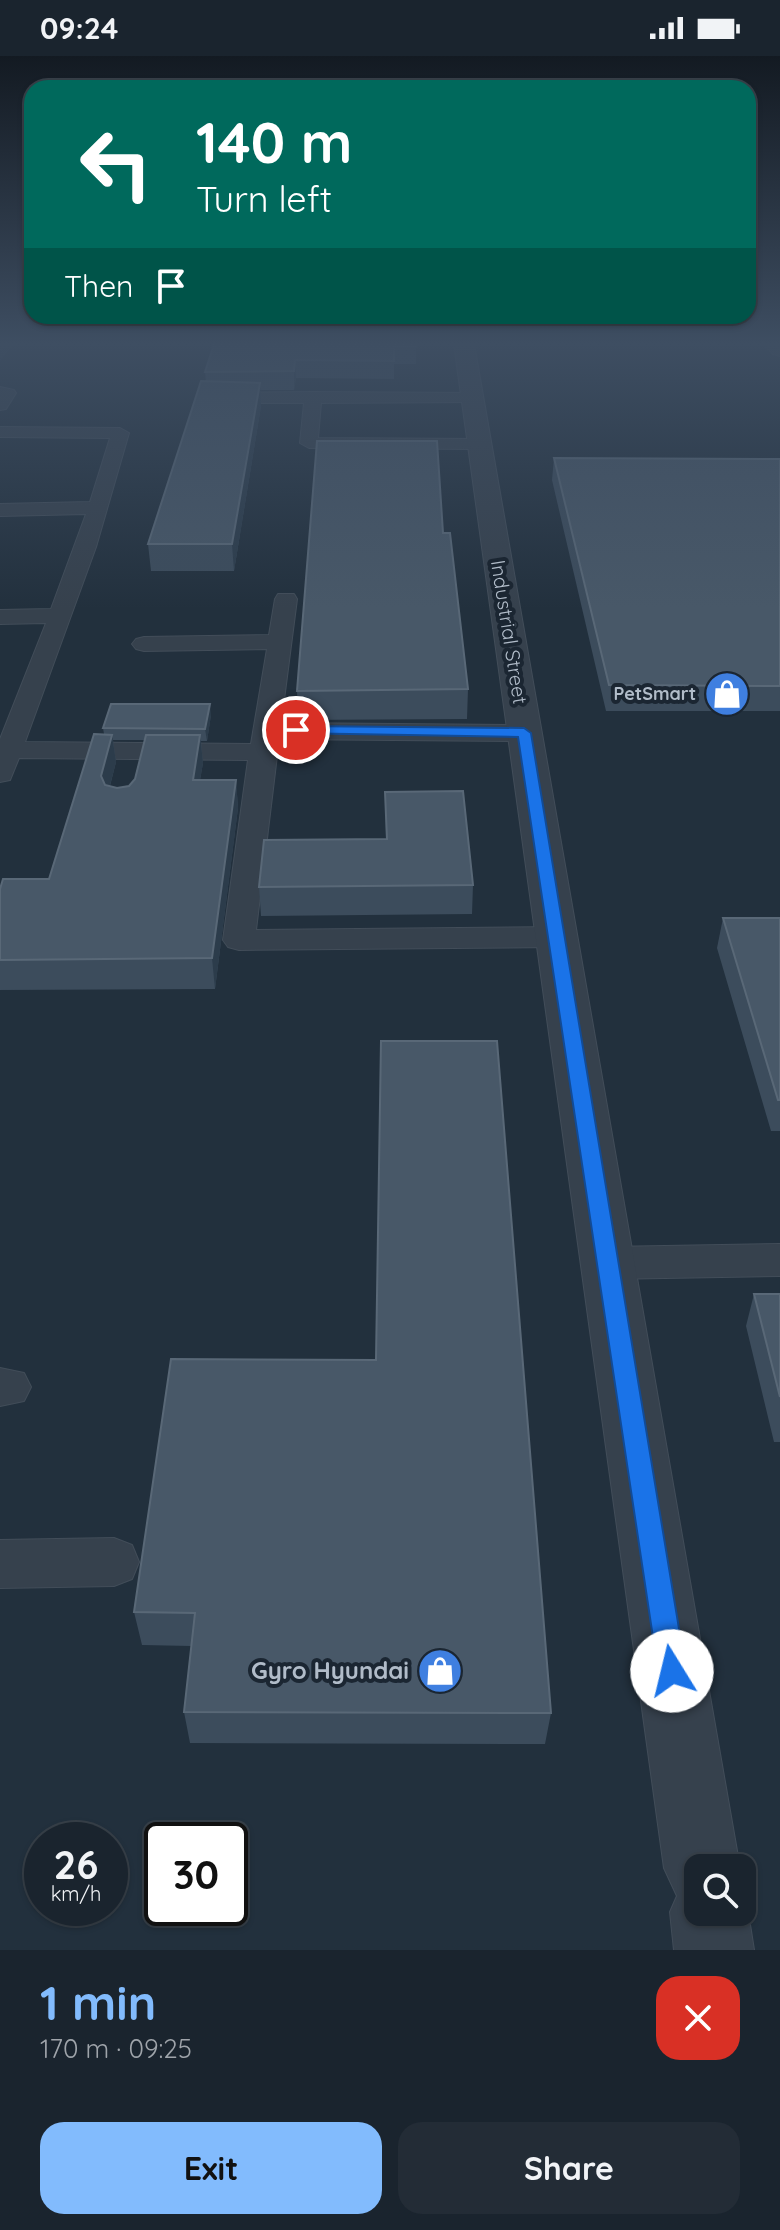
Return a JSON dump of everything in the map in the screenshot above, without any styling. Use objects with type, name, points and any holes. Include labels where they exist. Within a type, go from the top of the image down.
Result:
[{"type":"street","name":"Industrial Street","points":[[472,432],[557,937],[700,1854]]},
{"type":"street","points":[[711,1926],[714,1950]]},
{"type":"lane","points":[[46,432],[120,433],[86,547],[10,721],[4,762],[265,742],[524,733]]},
{"type":"lane","points":[[313,432],[309,443],[383,432]]},
{"type":"lane","points":[[0,510],[98,508]]},
{"type":"lane","points":[[286,599],[239,940],[557,937]]},
{"type":"lane","points":[[0,617],[58,616]]},
{"type":"lane","points":[[144,644],[280,642]]},
{"type":"lane","points":[[129,778],[136,751]]},
{"type":"lane","points":[[608,1263],[780,1260]]},
{"type":"lane","points":[[0,1564],[114,1562]]},
{"type":"building","points":[[184,432],[251,432],[232,544],[148,544]]},
{"type":"building","points":[[317,441],[437,441],[443,533],[450,533],[468,689],[297,691]]},
{"type":"building","points":[[554,458],[780,459],[780,686],[609,685]]},
{"type":"building","points":[[111,704],[210,704],[205,729],[103,728]]},
{"type":"building","points":[[94,734],[112,735],[101,776],[105,785],[117,788],[129,786],[135,779],[146,735],[200,735],[193,780],[236,780],[212,958],[0,960],[0,889],[3,879],[49,879]]},
{"type":"building","points":[[463,791],[473,885],[259,887],[264,840],[387,839],[385,792]]},
{"type":"building","points":[[723,918],[780,918],[780,1100],[778,1100]]},
{"type":"building","points":[[381,1041],[497,1041],[551,1713],[184,1712],[195,1613],[134,1612],[171,1359],[376,1360]]},
{"type":"building","points":[[754,1294],[780,1294],[780,1397]]},
{"type":"place","name":"PetSmart","points":[[727,694]]},
{"type":"place","name":"Gyro Hyundai","points":[[440,1671]]},
{"type":"route","points":[[296,730],[524,733],[672,1671]]}]
